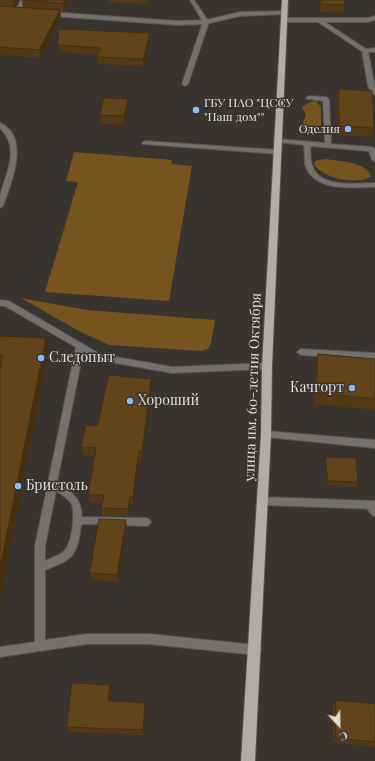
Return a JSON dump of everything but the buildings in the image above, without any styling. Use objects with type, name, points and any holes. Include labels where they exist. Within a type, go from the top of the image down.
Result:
[{"type":"main road","name":"улица им. 60-летия Октября","points":[[248,761],[256,650],[266,434],[267,366],[285,0]]},
{"type":"street","points":[[23,0],[15,11],[26,12]]},
{"type":"street","points":[[192,0],[206,22]]},
{"type":"street","points":[[41,13],[177,23],[206,22],[240,14],[319,20],[368,20],[375,18]]},
{"type":"street","points":[[319,20],[365,51],[375,50]]},
{"type":"street","points":[[185,84],[206,22]]},
{"type":"street","points":[[365,51],[371,86],[375,93]]},
{"type":"street","points":[[309,98],[326,99],[328,146]]},
{"type":"street","points":[[0,125],[4,128],[14,145],[13,167],[0,206]]},
{"type":"street","points":[[278,141],[372,149],[375,160]]},
{"type":"street","points":[[145,143],[278,152]]},
{"type":"street","points":[[308,144],[308,165],[317,178],[331,184],[375,185]]},
{"type":"street","points":[[0,303],[6,303],[98,357],[172,370],[267,366]]},
{"type":"street","points":[[40,646],[40,546],[80,347]]},
{"type":"street","points":[[301,352],[375,356]]},
{"type":"street","points":[[266,434],[375,444]]},
{"type":"street","points":[[40,567],[63,558],[73,549],[78,509],[73,499],[53,484]]},
{"type":"street","points":[[263,501],[372,505],[375,512]]},
{"type":"street","points":[[77,523],[84,520],[146,522]]},
{"type":"street","points":[[0,652],[87,639],[149,639],[256,650]]},
{"type":"shaded area","points":[[316,101],[321,107],[321,124],[318,129],[308,131],[304,129],[302,125],[306,115],[302,107],[310,102]]},
{"type":"shaded area","points":[[74,152],[172,160],[171,164],[192,166],[169,301],[45,292],[78,182],[66,181]]},
{"type":"shaded area","points":[[325,159],[359,165],[369,172],[371,177],[349,180],[333,177],[319,170],[314,165],[315,161]]},
{"type":"shaded area","points":[[21,298],[87,310],[215,320],[211,343],[208,349],[201,351],[109,345],[77,330]]},
{"type":"place","name":"ГБУ НАО \"ЦССУ \"Наш дом\"\"","points":[[196,110]]},
{"type":"place","name":"Оделия","points":[[348,129]]},
{"type":"place","name":"Следопыт","points":[[41,358]]},
{"type":"place","name":"Качгорт","points":[[352,388]]},
{"type":"place","name":"Хороший","points":[[130,401]]},
{"type":"place","name":"Бристоль","points":[[18,486]]}]
